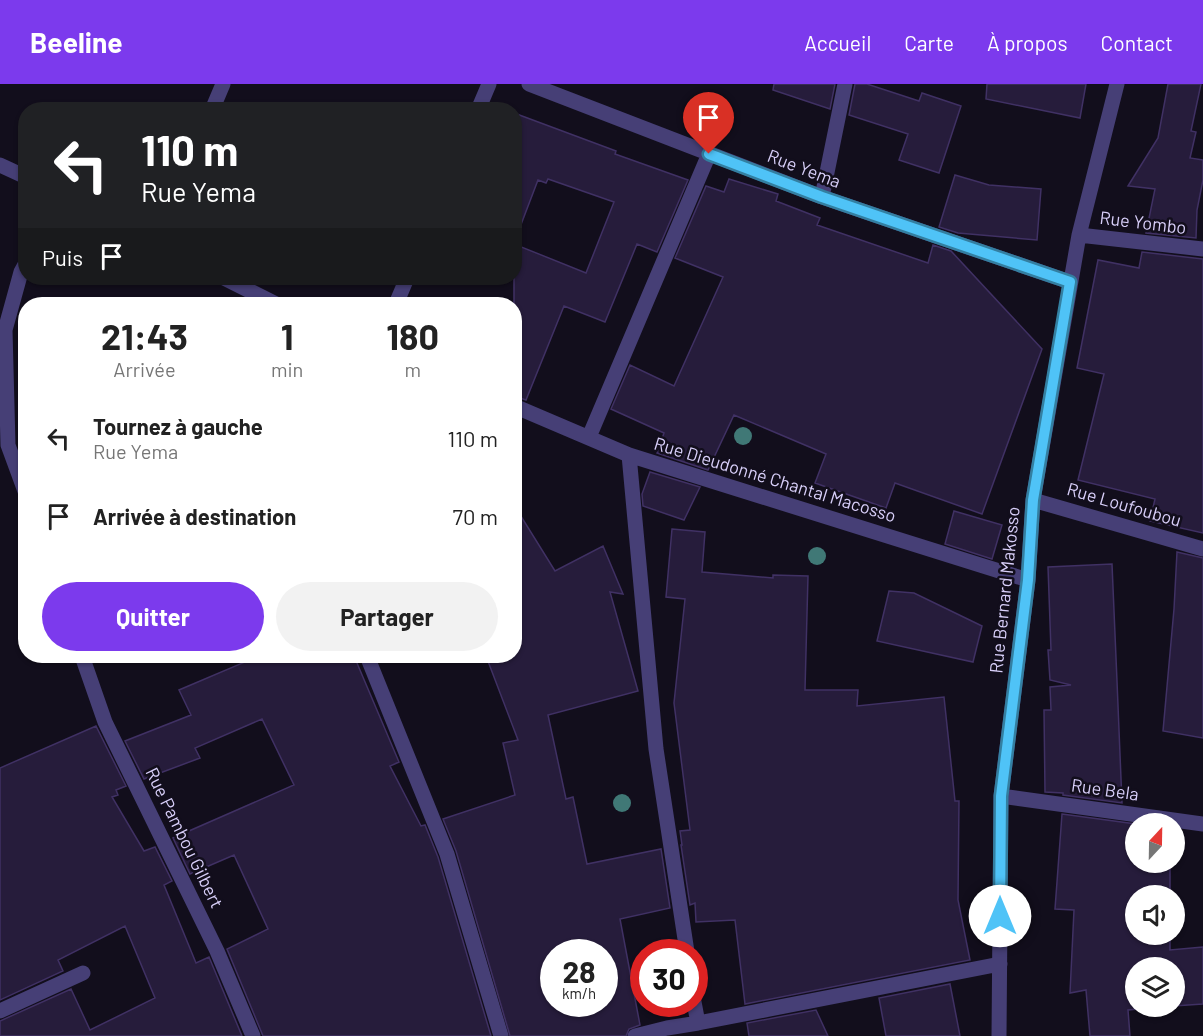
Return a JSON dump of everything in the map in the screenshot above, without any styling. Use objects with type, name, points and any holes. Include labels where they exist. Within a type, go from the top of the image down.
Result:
[{"type":"street","points":[[215,102],[223,84]]},
{"type":"street","points":[[481,102],[489,84]]},
{"type":"street","name":"Rue Yema","points":[[529,84],[822,197],[1070,282]]},
{"type":"street","points":[[822,197],[844,84]]},
{"type":"street","name":"Rue Bernard Makosso","points":[[999,1036],[1001,796],[1028,580],[1033,500],[1079,235],[1117,84]]},
{"type":"street","points":[[589,437],[709,154]]},
{"type":"street","points":[[0,165],[18,173]]},
{"type":"street","name":"Rue Yombo","points":[[1079,235],[1203,249]]},
{"type":"street","points":[[18,284],[5,330],[4,445],[18,476]]},
{"type":"street","points":[[238,285],[262,297]]},
{"type":"street","name":"Rue Dieudonné Chantal Macosso","points":[[522,409],[629,454],[1028,580]]},
{"type":"street","points":[[629,454],[656,749],[685,939]]},
{"type":"street","name":"Rue Loufoubou","points":[[1033,500],[1203,549]]},
{"type":"street","name":"Rue Pambou Gilbert","points":[[84,663],[105,722],[217,951],[253,1036]]},
{"type":"street","points":[[370,663],[447,854],[501,1036]]},
{"type":"street","name":"Rue Bela","points":[[1001,796],[1203,824]]},
{"type":"street","points":[[635,1036],[1000,964]]},
{"type":"street","points":[[0,1011],[83,974]]},
{"type":"street","points":[[697,1017],[698,1023]]},
{"type":"building","points":[[774,84],[835,84],[830,109],[773,90]]},
{"type":"building","points":[[855,84],[867,84],[919,101],[922,93],[961,106],[939,173],[899,160],[908,134],[849,115]]},
{"type":"building","points":[[987,84],[1086,84],[1080,118],[986,99]]},
{"type":"building","points":[[1168,84],[1201,84],[1191,131],[1196,132],[1190,158],[1203,160],[1196,238],[1146,233],[1155,189],[1128,186],[1158,138]]},
{"type":"building","points":[[522,116],[616,151],[615,154],[688,180],[657,252],[637,244],[605,322],[564,306],[526,400],[522,399],[522,297],[514,297],[514,285],[522,285],[522,247],[586,273],[614,202],[548,179],[546,183],[538,180],[522,222]]},
{"type":"building","points":[[955,175],[989,185],[1041,189],[1037,240],[958,233],[939,227]]},
{"type":"building","points":[[729,179],[778,194],[776,201],[820,218],[817,225],[928,263],[933,245],[951,251],[1042,349],[982,514],[895,483],[886,508],[815,483],[826,454],[734,415],[708,470],[657,453],[664,433],[611,409],[630,365],[674,386],[723,277],[675,258],[706,186],[724,192]]},
{"type":"building","points":[[1142,252],[1203,259],[1203,533],[1150,521],[1155,499],[1078,480],[1104,374],[1077,368],[1098,260],[1139,268]]},
{"type":"building","points":[[650,472],[700,487],[684,520],[643,506],[642,494]]},
{"type":"building","points":[[954,511],[1002,525],[992,559],[945,544]]},
{"type":"building","points":[[522,518],[555,571],[603,546],[623,594],[610,592],[638,691],[548,715],[566,799],[573,797],[587,864],[661,849],[670,908],[620,919],[630,972],[630,1017],[638,1017],[640,1025],[629,1029],[626,1036],[510,1036],[456,851],[443,819],[515,795],[503,743],[518,740],[489,663],[522,663]]},
{"type":"building","points":[[672,529],[705,532],[702,572],[773,578],[773,575],[808,576],[805,690],[858,690],[857,706],[944,697],[955,801],[959,801],[958,900],[970,960],[745,1004],[735,920],[696,922],[695,903],[690,905],[680,831],[690,830],[674,703],[685,599],[666,597]]},
{"type":"building","points":[[1177,552],[1203,558],[1203,738],[1163,731]]},
{"type":"building","points":[[1112,564],[1122,803],[1045,792],[1044,710],[1051,710],[1050,687],[1071,685],[1050,680],[1048,567]]},
{"type":"building","points":[[889,591],[914,593],[982,626],[973,662],[877,641]]},
{"type":"building","points":[[243,663],[357,663],[399,762],[390,766],[421,826],[425,825],[438,857],[491,1036],[263,1036],[227,949],[268,929],[234,855],[190,874],[173,838],[294,785],[262,719],[195,748],[200,758],[144,779],[125,741],[191,715],[179,690]]},
{"type":"building","points":[[96,726],[126,786],[116,790],[118,795],[112,797],[144,851],[155,847],[172,881],[164,885],[196,963],[209,957],[242,1036],[0,1036],[0,1021],[71,989],[90,1030],[155,998],[125,926],[58,960],[63,971],[0,1000],[0,768]]},
{"type":"building","points":[[1062,814],[1125,823],[1125,873],[1170,873],[1170,885],[1125,885],[1125,945],[1170,945],[1170,950],[1203,947],[1203,1004],[1185,1005],[1185,957],[1125,957],[1125,1017],[1129,1017],[1130,1036],[1090,1036],[1086,990],[1070,993],[1074,910],[1055,909]]},
{"type":"building","points":[[950,984],[960,1036],[886,1036],[879,998]]},
{"type":"building","points":[[816,1010],[828,1036],[749,1036],[747,1023]]},
{"type":"route","points":[[709,154],[822,197],[1070,282],[1033,500],[1028,580],[1001,796],[1000,916]]}]
